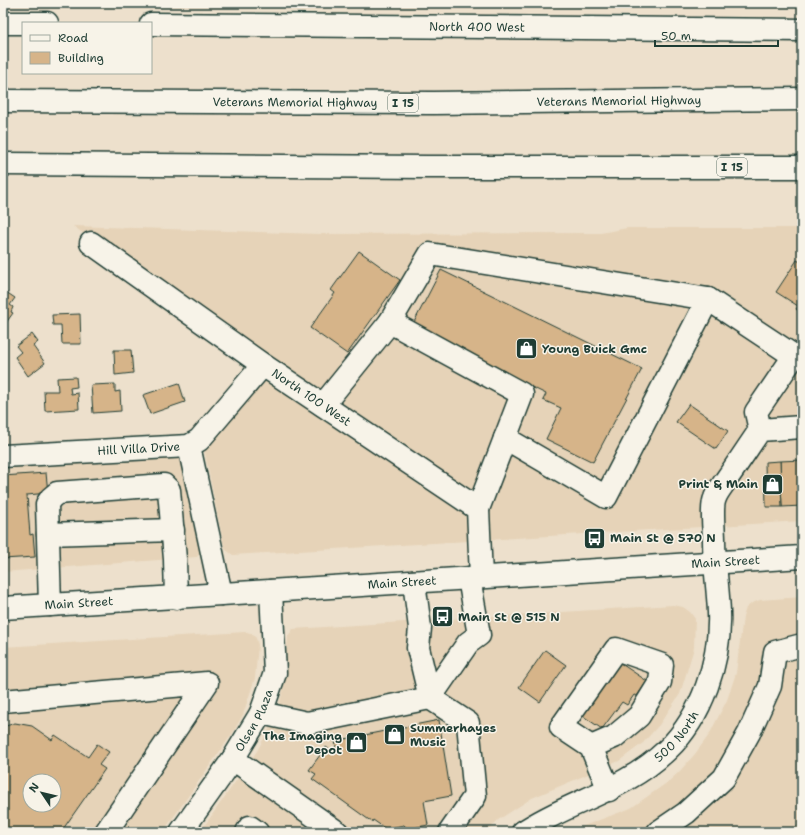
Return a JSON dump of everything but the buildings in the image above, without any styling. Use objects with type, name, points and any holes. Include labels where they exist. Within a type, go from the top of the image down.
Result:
[{"type":"main road","points":[[3,23],[22,23]]},
{"type":"main road","name":"North 400 West","points":[[152,24],[802,30]]},
{"type":"main road","name":"Veterans Memorial Highway","points":[[3,102],[434,103],[802,99]]},
{"type":"main road","name":"I 15","points":[[3,164],[364,167],[802,167]]},
{"type":"main road","name":"North 100 West","points":[[92,243],[263,365],[478,509]]},
{"type":"main road","points":[[323,405],[390,322],[430,254],[708,299],[794,356],[756,412],[760,430],[802,428]]},
{"type":"main road","points":[[505,438],[606,497],[708,299]]},
{"type":"main road","points":[[261,713],[307,723],[430,698],[468,643],[479,635],[475,577],[478,509],[522,394],[390,322]]},
{"type":"main road","name":"Hill Villa Drive","points":[[3,456],[189,446],[199,440],[263,365]]},
{"type":"main road","name":"500 North","points":[[523,832],[546,818],[609,790],[645,768],[668,749],[681,734],[702,699],[712,669],[719,612],[714,563],[714,498],[760,430]]},
{"type":"main road","points":[[189,446],[221,594]]},
{"type":"main road","points":[[50,605],[47,504],[51,498],[57,493],[164,485],[169,490],[173,530],[176,598]]},
{"type":"main road","points":[[48,534],[173,530]]},
{"type":"main road","name":"Main Street","points":[[3,608],[802,557]]},
{"type":"main road","points":[[414,582],[420,628],[418,648],[430,698],[468,723],[475,796],[450,832]]},
{"type":"main road","name":"Olsen Plaza","points":[[181,832],[233,759],[261,713],[275,673],[271,591]]},
{"type":"main road","points":[[658,832],[686,813],[724,778],[749,733],[770,686],[775,652],[802,645]]},
{"type":"main road","points":[[591,747],[614,737],[639,716],[660,682],[662,665],[616,649],[561,727],[591,747],[609,790]]},
{"type":"main road","points":[[3,700],[207,683],[106,832]]},
{"type":"main road","points":[[233,759],[337,832]]},
{"type":"main road","points":[[247,832],[250,827],[257,832]]},
{"type":"shaded area","points":[[73,226],[320,234],[601,233],[627,228],[802,228],[802,521],[233,555],[226,550],[223,542],[204,449],[254,389],[245,348]]},
{"type":"shaded area","points":[[179,453],[200,548],[200,553],[197,557],[3,572],[3,464]]},
{"type":"shaded area","points":[[802,597],[802,832],[568,832],[631,808],[668,782],[679,772],[709,735],[727,700],[736,673],[743,617],[746,608],[752,603],[760,600]]},
{"type":"shaded area","points":[[673,605],[683,607],[690,612],[695,619],[694,648],[680,694],[659,725],[643,743],[619,761],[532,798],[498,820],[487,832],[200,832],[257,751],[274,720],[283,691],[288,636],[293,629]]},
{"type":"shaded area","points":[[245,632],[251,633],[256,638],[258,645],[255,678],[243,715],[232,734],[163,832],[3,832],[3,647]]},
{"type":"place","name":"Young Buick Gmc","points":[[527,349]]},
{"type":"place","name":"Print & Main","points":[[773,484]]},
{"type":"place","name":"Main St @ 570 N","points":[[594,538]]},
{"type":"place","name":"Main St @ 515 N","points":[[442,617]]},
{"type":"place","name":"Summerhayes Music","points":[[395,735]]},
{"type":"place","name":"The Imaging Depot","points":[[357,743]]}]
